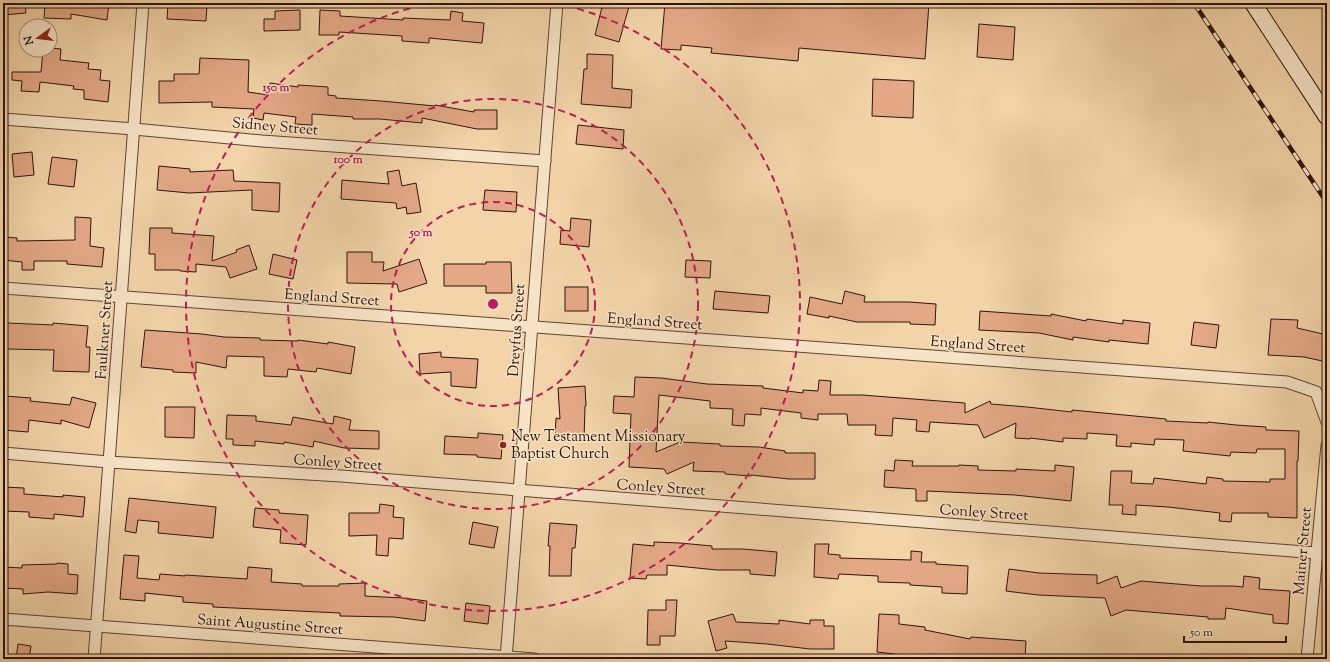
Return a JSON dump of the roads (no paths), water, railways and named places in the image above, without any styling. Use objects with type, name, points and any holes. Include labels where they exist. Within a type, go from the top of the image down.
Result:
[{"type":"main road","points":[[1252,3],[1327,117]]},
{"type":"street","name":"Faulkner Street","points":[[94,659],[110,462],[143,3]]},
{"type":"street","name":"Dreyfus Street","points":[[506,658],[557,3]]},
{"type":"street","name":"Sidney Street","points":[[3,119],[262,141],[545,161]]},
{"type":"street","name":"England Street","points":[[3,288],[1287,382],[1316,392],[1327,422]]},
{"type":"street","name":"Mainer Street","points":[[1307,659],[1327,445]]},
{"type":"street","name":"Conley Street","points":[[3,453],[110,462],[341,476],[1317,553]]},
{"type":"street","name":"Saint Augustine Street","points":[[3,619],[535,659]]},
{"type":"railway","points":[[1194,3],[1327,203]]},
{"type":"place","name":"New Testament Missionary Baptist Church","points":[[503,445]]}]
